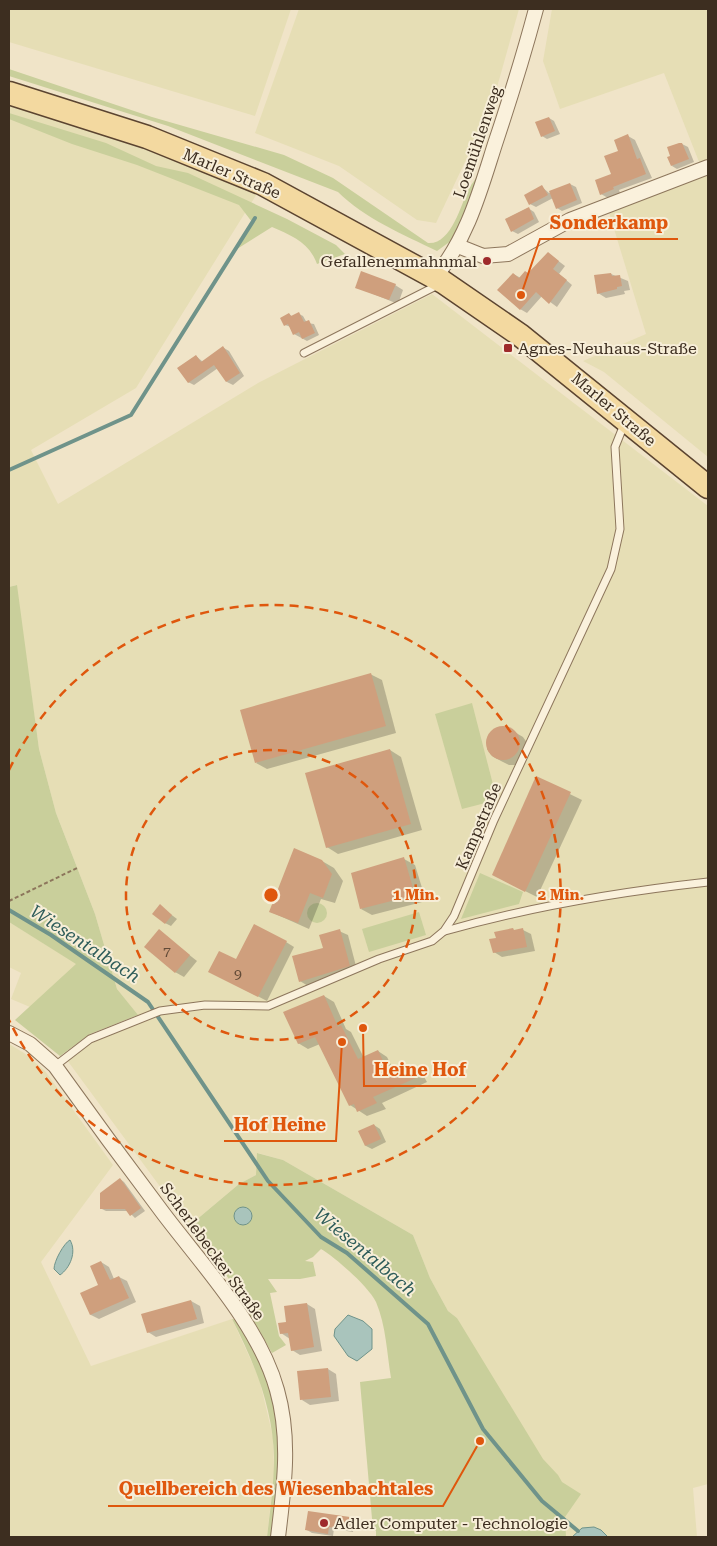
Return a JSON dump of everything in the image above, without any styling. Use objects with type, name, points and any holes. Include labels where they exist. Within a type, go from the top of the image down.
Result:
[{"type":"main road","name":"Marler Straße","points":[[9,93],[147,137],[263,184],[439,280],[520,335],[708,487]]},
{"type":"street","name":"Loemühlenweg","points":[[439,280],[458,246],[480,189],[516,80],[536,9]]},
{"type":"street","points":[[458,246],[483,256],[508,254],[570,220],[708,168]]},
{"type":"street","name":"Scherlebecker Straße","points":[[9,1033],[30,1044],[55,1066],[240,1314],[266,1358],[277,1391],[285,1440],[285,1472],[278,1537]]},
{"type":"lane","points":[[304,352],[439,280]]},
{"type":"lane","name":"Kampstraße","points":[[55,1066],[90,1039],[160,1011],[205,1005],[268,1006],[379,959],[432,941],[444,931],[454,916],[494,820],[611,569],[620,529],[615,447],[626,420]]},
{"type":"lane","points":[[444,931],[546,905],[632,890],[708,882]]},
{"type":"path","points":[[9,900],[77,868]]},
{"type":"shaded area","points":[[9,9],[291,9],[255,116],[9,42]]},
{"type":"shaded area","points":[[299,9],[519,9],[492,105],[436,223],[417,220],[339,166],[255,133]]},
{"type":"shaded area","points":[[552,9],[708,9],[708,457],[604,372],[583,361],[646,334],[608,209],[703,172],[664,73],[560,109],[543,61]]},
{"type":"shaded area","points":[[9,93],[263,184],[136,388],[31,450],[58,504],[258,383],[432,294],[708,506],[708,1484],[693,1488],[697,1537],[554,1537],[505,1421],[457,1318],[448,1311],[430,1278],[413,1235],[283,1160],[258,1153],[256,1175],[239,1184],[189,1226],[67,1060],[95,1040],[142,1021],[117,989],[95,914],[56,813],[39,749],[16,585],[9,587]]},
{"type":"shaded area","points":[[9,922],[77,964],[30,1007],[11,999],[21,973],[9,967]]},
{"type":"shaded area","points":[[9,1044],[24,1053],[45,1071],[113,1165],[41,1262],[91,1366],[232,1319],[259,1378],[273,1437],[274,1474],[267,1537],[9,1537]]},
{"type":"green space","points":[[9,69],[152,117],[284,155],[333,178],[428,243],[436,242],[443,238],[449,231],[468,190],[481,171],[455,238],[437,251],[372,218],[338,192],[168,126],[9,76]]},
{"type":"green space","points":[[9,113],[106,143],[156,166],[188,173],[287,219],[336,245],[345,254],[317,264],[314,256],[305,245],[272,227],[237,249],[252,222],[239,205],[137,165],[72,144],[9,119]]},
{"type":"green space","points":[[17,585],[39,749],[56,813],[95,914],[117,989],[138,1015],[90,1034],[60,1056],[15,1020],[76,964],[9,922],[9,587]]},
{"type":"green space","points":[[472,703],[497,800],[462,809],[435,714]]},
{"type":"green space","points":[[480,873],[523,892],[519,904],[461,919]]},
{"type":"green space","points":[[317,903],[324,906],[327,913],[324,920],[317,923],[310,920],[307,913],[310,906]]},
{"type":"green space","points":[[419,912],[426,935],[369,952],[362,929]]},
{"type":"green space","points":[[257,1153],[283,1160],[413,1235],[430,1278],[448,1311],[457,1318],[543,1459],[562,1482],[581,1494],[565,1517],[566,1537],[376,1537],[376,1531],[373,1530],[360,1382],[391,1378],[384,1330],[376,1302],[372,1295],[351,1273],[321,1249],[313,1257],[305,1261],[313,1262],[316,1276],[300,1279],[268,1279],[277,1292],[270,1293],[279,1336],[286,1345],[272,1353],[253,1320],[235,1297],[235,1287],[189,1226],[239,1184],[256,1175]]},
{"type":"green space","points":[[232,1319],[237,1320],[259,1358],[271,1386],[278,1415],[281,1457],[273,1537],[267,1537],[274,1467],[270,1421],[255,1369]]},
{"type":"water","points":[[239,1207],[247,1207],[252,1212],[250,1223],[239,1225],[234,1220],[234,1212]]},
{"type":"water","points":[[70,1240],[73,1255],[67,1268],[60,1275],[54,1269],[54,1266],[62,1248]]},
{"type":"water","points":[[348,1315],[363,1321],[372,1329],[372,1349],[357,1361],[348,1356],[334,1336],[335,1329]]},
{"type":"water","points":[[594,1527],[601,1530],[608,1537],[572,1537],[582,1528]]},
{"type":"building","points":[[549,117],[555,131],[541,137],[535,122]]},
{"type":"building","points":[[628,134],[637,159],[640,158],[646,174],[613,187],[614,189],[600,195],[595,180],[611,174],[604,156],[618,151],[614,140]]},
{"type":"building","points":[[682,143],[689,159],[671,166],[667,157],[670,156],[667,147]]},
{"type":"building","points":[[570,183],[577,200],[556,209],[549,191]]},
{"type":"building","points":[[542,185],[548,195],[529,205],[524,195]]},
{"type":"building","points":[[529,207],[534,219],[511,232],[505,219]]},
{"type":"building","points":[[548,252],[559,261],[553,269],[567,280],[549,304],[536,292],[520,310],[497,290],[513,273],[519,278],[525,271],[528,273]]},
{"type":"building","points":[[361,271],[396,284],[389,300],[355,288]]},
{"type":"building","points":[[611,273],[612,276],[620,275],[622,286],[597,294],[594,275]]},
{"type":"building","points":[[299,312],[304,322],[309,320],[315,333],[302,339],[299,332],[293,335],[288,324],[284,326],[280,318],[289,313],[291,316]]},
{"type":"building","points":[[223,346],[240,373],[226,382],[214,365],[188,383],[177,368],[196,355],[201,362]]},
{"type":"building","points":[[371,673],[386,726],[255,763],[240,710]]},
{"type":"building","points":[[503,726],[510,727],[515,731],[519,736],[519,750],[515,755],[510,759],[503,760],[496,759],[491,755],[487,750],[486,743],[487,736],[491,731],[496,727]]},
{"type":"building","points":[[390,749],[411,824],[326,848],[305,773]]},
{"type":"building","points":[[536,776],[571,792],[525,892],[492,875]]},
{"type":"building","points":[[294,848],[322,860],[332,874],[323,898],[310,893],[298,923],[269,912]]},
{"type":"building","points":[[404,857],[415,895],[360,909],[351,873]]},
{"type":"building","points":[[160,904],[172,915],[165,924],[152,914]]},
{"type":"building","points":[[254,924],[287,941],[258,997],[208,972],[219,951],[236,959]]},
{"type":"building","points":[[513,928],[514,930],[523,928],[527,947],[493,953],[489,939],[496,938],[494,932]]},
{"type":"building","points":[[159,929],[190,955],[175,973],[144,947]]},
{"type":"building","points":[[340,929],[350,966],[299,982],[292,956],[323,948],[319,935]]},
{"type":"building","points":[[324,995],[338,1027],[341,1025],[358,1059],[378,1050],[390,1076],[412,1066],[418,1077],[373,1097],[377,1103],[357,1112],[354,1104],[349,1106],[315,1037],[298,1044],[283,1012]]},
{"type":"building","points":[[374,1124],[381,1139],[365,1146],[358,1131]]},
{"type":"building","points":[[120,1178],[141,1208],[130,1216],[125,1209],[100,1209],[100,1193]]},
{"type":"building","points":[[101,1261],[110,1280],[119,1276],[129,1298],[90,1315],[80,1293],[98,1285],[90,1266]]},
{"type":"building","points":[[191,1300],[197,1319],[147,1333],[141,1314]]},
{"type":"building","points":[[307,1303],[314,1347],[291,1351],[288,1333],[280,1334],[278,1323],[286,1322],[284,1306]]},
{"type":"building","points":[[328,1368],[331,1397],[300,1400],[297,1371]]},
{"type":"building","points":[[308,1511],[350,1517],[348,1530],[329,1527],[328,1534],[305,1530]]},
{"type":"waterway","points":[[9,470],[131,415],[255,218]]},
{"type":"waterway","name":"Wiesentalbach","points":[[9,910],[51,935],[148,1002],[268,1181],[321,1237],[347,1253],[428,1324],[483,1429],[542,1501],[578,1531]]},
{"type":"place","name":"Gefallenenmahnmal","points":[[487,261]]},
{"type":"place","name":"Sonderkamp","points":[[521,295]]},
{"type":"place","name":"Agnes-Neuhaus-Straße","points":[[508,348]]},
{"type":"place","name":"Heine Hof","points":[[363,1028]]},
{"type":"place","name":"Hof Heine","points":[[342,1042]]},
{"type":"place","name":"Quellbereich des Wiesenbachtales","points":[[480,1441]]},
{"type":"place","name":"Adler Computer - Technologie","points":[[324,1523]]}]
